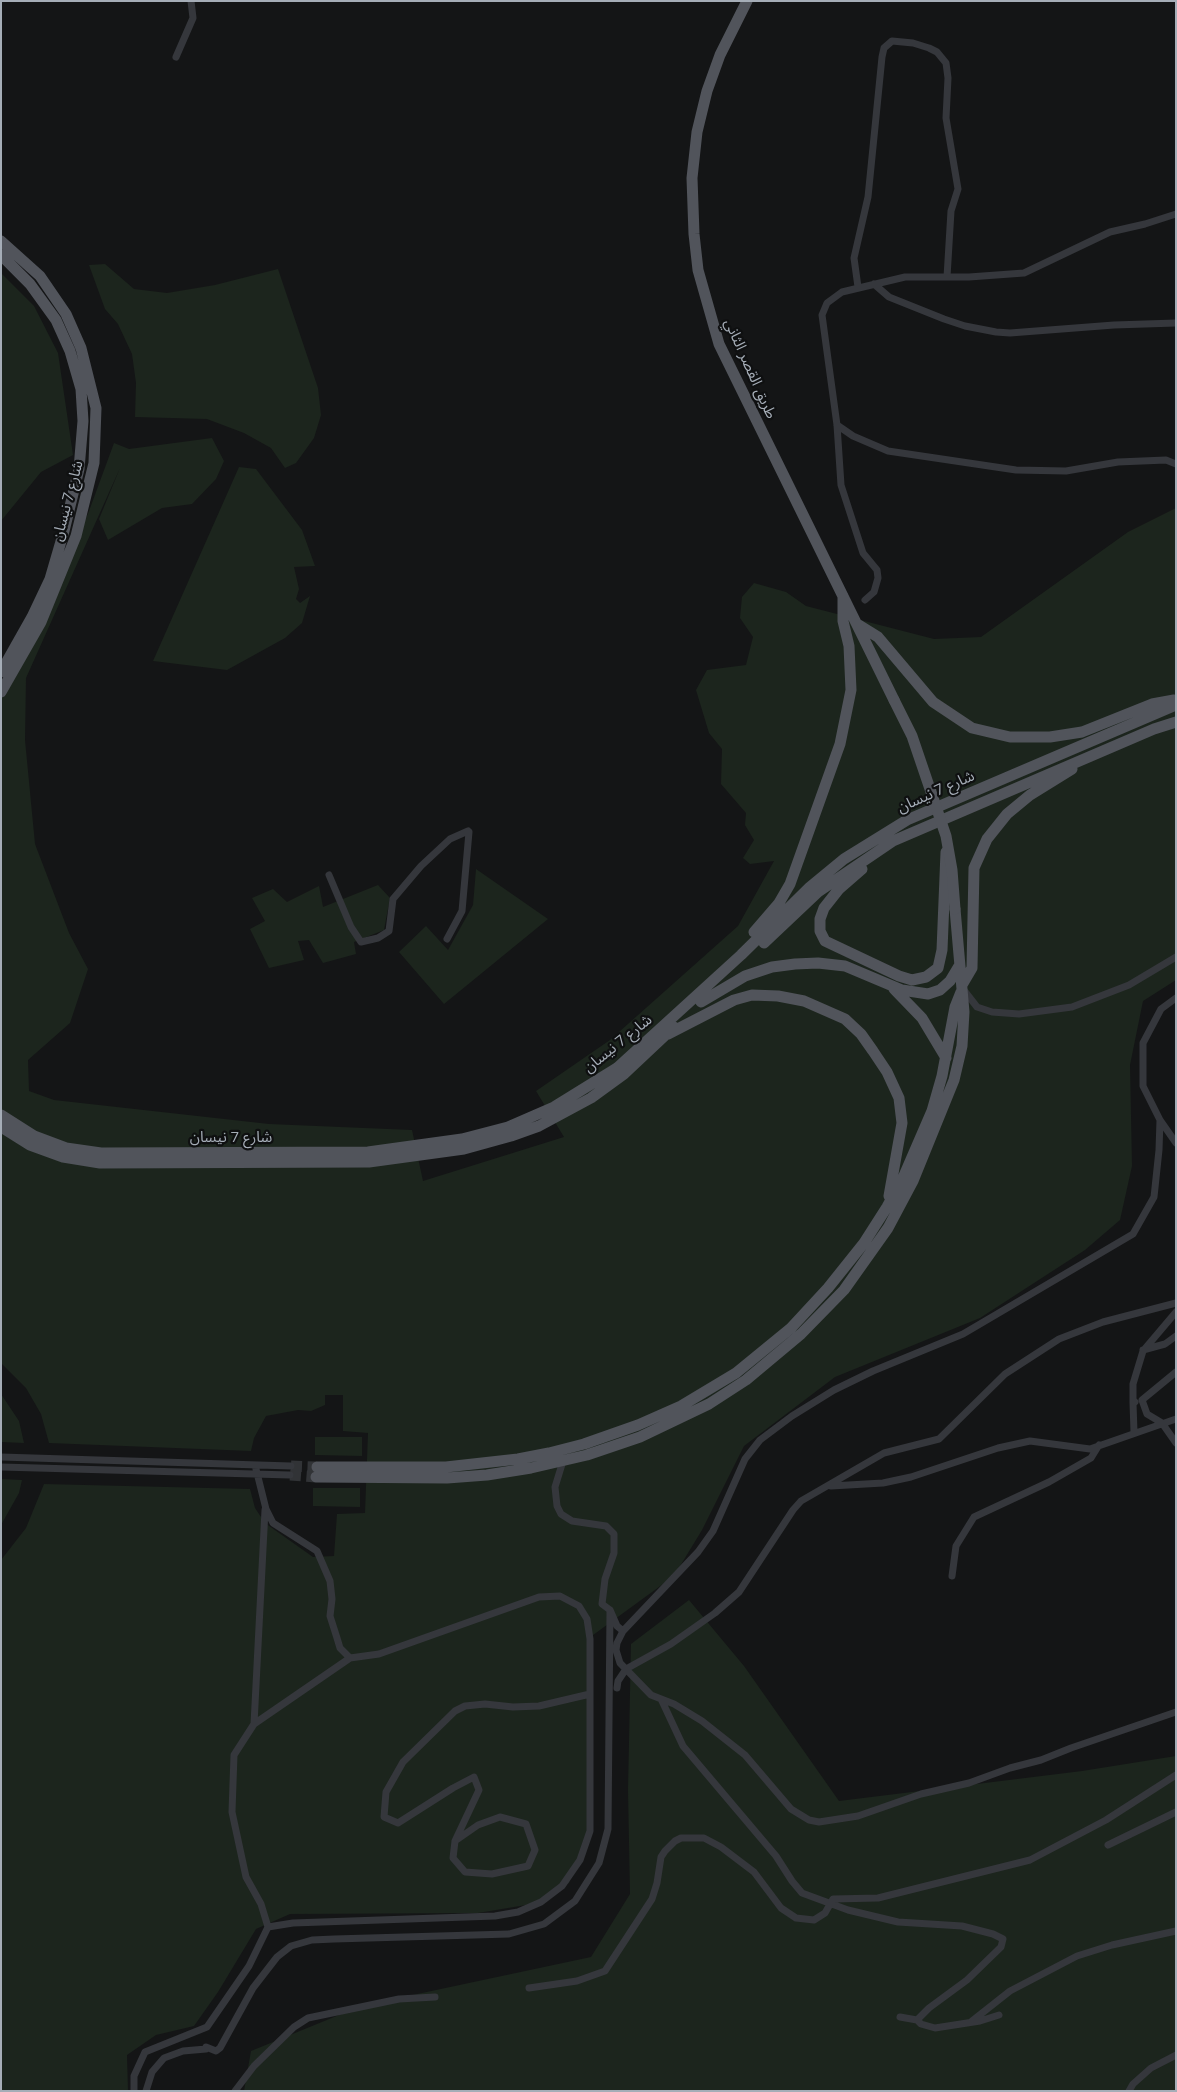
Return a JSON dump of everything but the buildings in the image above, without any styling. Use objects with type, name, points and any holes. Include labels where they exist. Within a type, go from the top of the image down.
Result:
[{"type":"main road","name":"طريق القصر الثاني","points":[[748,1],[720,55],[707,91],[697,132],[692,178],[694,234],[698,270],[719,344],[912,736],[946,836],[952,870],[950,908]]},
{"type":"main road","name":"شارع 7 نيسان","points":[[1,241],[40,276],[66,314],[81,348],[96,408],[94,463],[76,536],[41,622],[1,692]]},
{"type":"main road","name":"شارع 7 نيسان","points":[[1,255],[30,284],[56,320],[70,351],[81,389],[83,421],[79,469],[50,579],[32,618],[1,672]]},
{"type":"main road","points":[[740,955],[746,941],[778,903],[790,884],[840,744],[851,690],[849,646],[842,621],[843,594]]},
{"type":"main road","points":[[857,624],[878,637],[933,702],[972,728],[1010,737],[1050,737],[1082,732],[1152,704],[1176,699]]},
{"type":"main road","name":"شارع 7 نيسان","points":[[1,1115],[34,1136],[66,1148],[101,1153],[368,1152],[462,1140],[508,1127],[535,1117],[585,1090],[617,1068],[740,955],[810,887],[844,859],[907,820],[1176,705]]},
{"type":"main road","name":"شارع 7 نيسان","points":[[1,1127],[30,1145],[63,1157],[100,1163],[369,1162],[464,1149],[511,1136],[539,1126],[591,1098],[624,1074],[818,892],[892,841],[1154,729],[1176,722]]},
{"type":"main road","points":[[950,908],[962,987],[963,1034],[954,1080],[913,1182],[888,1228],[844,1290],[822,1315],[746,1380],[709,1404],[640,1437],[563,1461],[487,1475],[447,1478],[316,1472],[446,1467],[518,1459],[584,1444],[681,1406],[736,1373],[791,1328],[828,1288],[864,1243],[903,1178],[932,1111],[946,1058],[953,1017],[962,987],[972,968],[974,868],[987,839],[1015,808],[1086,758]]},
{"type":"main road","points":[[892,841],[875,862],[854,875],[831,899],[820,919],[820,931],[825,941],[899,976],[912,980],[926,977],[938,968],[950,908]]},
{"type":"main road","points":[[701,1002],[745,976],[772,967],[818,962],[846,966],[902,990],[928,994],[940,990],[950,981],[959,966]]},
{"type":"main road","points":[[889,984],[922,1018],[946,1058]]},
{"type":"main road","points":[[664,1036],[734,1000],[752,995],[778,996],[804,1001],[845,1019],[861,1034],[873,1051],[887,1072],[899,1098],[902,1122],[887,1207]]},
{"type":"street","points":[[176,58],[193,18],[191,1]]},
{"type":"street","points":[[858,287],[854,258],[868,198],[882,57],[884,48],[892,41],[913,43],[929,48],[937,52],[946,63],[948,78],[946,118],[952,143],[958,189],[951,211],[947,277]]},
{"type":"street","points":[[865,600],[874,592],[878,578],[877,570],[863,554],[846,506],[838,466],[837,425],[822,316],[823,310],[833,297],[858,287],[905,277],[947,277],[1024,272],[1110,232],[1176,214]]},
{"type":"street","points":[[874,284],[889,297],[944,319],[965,326],[996,332],[1010,333],[1114,325],[1176,323]]},
{"type":"street","points":[[837,425],[853,436],[888,451],[1016,470],[1066,471],[1118,462],[1166,460],[1176,464]]},
{"type":"street","points":[[329,875],[351,927],[361,942],[378,938],[389,931],[393,899],[416,872],[450,839],[469,832],[462,911],[447,939]]},
{"type":"street","points":[[962,987],[976,1007],[992,1012],[1019,1014],[1072,1007],[1129,985],[1176,957]]},
{"type":"street","points":[[1176,998],[1161,1009],[1143,1043],[1144,1086],[1160,1120],[1176,1144]]},
{"type":"street","points":[[1160,1120],[1154,1197],[1133,1234],[963,1334],[834,1390],[760,1440],[745,1459],[719,1520],[706,1542],[623,1631],[617,1643],[617,1657],[651,1695],[662,1701],[674,1704],[728,1740],[745,1755],[791,1809],[809,1820],[819,1822],[858,1816],[921,1794],[969,1783],[1010,1768],[1041,1760],[1176,1712]]},
{"type":"street","points":[[617,1688],[618,1680],[626,1669],[671,1644],[729,1602],[747,1583],[793,1510],[808,1497],[884,1453],[939,1439],[1005,1374],[1059,1339],[1103,1322],[1176,1303]]},
{"type":"street","points":[[1134,1432],[1133,1384],[1143,1350],[1176,1312]]},
{"type":"street","points":[[1143,1350],[1165,1344],[1176,1336]]},
{"type":"street","points":[[1133,1403],[1142,1400],[1176,1372]]},
{"type":"street","points":[[1142,1400],[1147,1414],[1162,1423],[1176,1444]]},
{"type":"street","points":[[829,1486],[883,1483],[912,1477],[998,1448],[1030,1441],[1090,1448],[1176,1419]]},
{"type":"street","points":[[952,1576],[956,1546],[974,1517],[1050,1482],[1090,1458],[1099,1445]]},
{"type":"street","points":[[1,1457],[291,1466]]},
{"type":"street","points":[[563,1461],[555,1487],[557,1506],[561,1514],[572,1521],[606,1526],[614,1534],[614,1553],[601,1596],[602,1604],[610,1610],[617,1626],[623,1631]]},
{"type":"street","points":[[254,1724],[266,1509],[256,1465]]},
{"type":"street","points":[[1,1467],[290,1475]]},
{"type":"street","points":[[266,1509],[273,1523],[317,1551],[330,1581],[332,1599],[330,1616],[340,1648],[350,1658]]},
{"type":"street","points":[[134,2091],[134,2076],[145,2052],[207,2027],[249,1966],[268,1926],[261,1904],[246,1878],[232,1812],[234,1755],[254,1724],[350,1658],[379,1654],[539,1597],[560,1596],[574,1602],[587,1619],[590,1639],[590,1831],[580,1860],[571,1875],[546,1899],[530,1908],[496,1916],[293,1923],[268,1926]]},
{"type":"street","points":[[146,2091],[152,2072],[164,2058],[183,2052],[206,2049],[206,2046],[216,2050],[220,2048],[258,1981],[276,1957],[290,1946],[312,1940],[509,1934],[544,1924],[575,1901],[599,1863],[604,1852],[608,1829],[610,1610]]},
{"type":"street","points":[[455,1841],[478,1825],[500,1817],[526,1824],[535,1850],[528,1866],[492,1874],[465,1872],[452,1858],[455,1841],[479,1790],[474,1777],[453,1788],[398,1824],[384,1816],[386,1792],[403,1762],[455,1711],[465,1706],[486,1704],[513,1707],[539,1706],[590,1694]]},
{"type":"street","points":[[662,1701],[683,1746],[776,1856],[797,1889],[828,1904],[898,1922],[962,1926],[993,1934],[1003,1939],[1001,1947],[967,1980],[923,2012],[917,2020]]},
{"type":"street","points":[[529,1988],[584,1979],[605,1971],[652,1899],[657,1883],[661,1857],[675,1841],[681,1838],[704,1838],[739,1859],[762,1881],[781,1908],[796,1918],[814,1920],[820,1918],[833,1899],[840,1897],[878,1898],[1030,1860],[1106,1820],[1176,1775]]},
{"type":"street","points":[[1108,1846],[1176,1812]]},
{"type":"street","points":[[972,2021],[1010,1991],[1076,1956],[1112,1945],[1176,1931]]},
{"type":"street","points":[[235,2091],[254,2066],[294,2027],[308,2018],[400,1999],[436,1996]]},
{"type":"street","points":[[900,2017],[917,2020],[921,2024],[935,2028],[999,2015]]},
{"type":"street","points":[[1129,2091],[1147,2072],[1172,2060],[1176,2055]]},
{"type":"shaded area","points":[[105,264],[134,289],[167,293],[215,285],[278,269],[318,388],[321,415],[314,438],[296,463],[285,468],[271,448],[244,433],[207,419],[135,417],[136,383],[132,354],[118,324],[105,309],[89,265]]},
{"type":"shaded area","points":[[1,273],[34,306],[58,353],[73,455],[41,472],[1,521]]},
{"type":"shaded area","points":[[212,438],[224,461],[216,479],[192,504],[162,508],[108,540],[99,519],[120,468],[26,678],[25,740],[35,844],[69,933],[88,969],[70,1023],[28,1060],[29,1091],[54,1100],[269,1124],[412,1130],[423,1181],[564,1137],[536,1091],[610,1040],[738,926],[774,861],[750,864],[743,858],[754,840],[745,825],[746,813],[721,784],[722,749],[709,733],[696,690],[707,670],[746,665],[753,637],[740,618],[742,597],[754,583],[786,592],[806,606],[934,639],[981,637],[1128,532],[1176,508],[1176,980],[1143,1001],[1130,1065],[1132,1166],[1120,1220],[1085,1250],[980,1318],[835,1377],[744,1446],[702,1530],[674,1576],[589,1638],[591,1823],[569,1883],[538,1903],[478,1913],[290,1914],[256,1929],[218,1992],[194,2026],[156,2035],[127,2055],[128,2091],[1,2091],[1,1560],[26,1528],[44,1484],[250,1489],[255,1508],[265,1523],[313,1557],[334,1556],[337,1514],[365,1513],[368,1433],[343,1431],[343,1395],[325,1395],[325,1405],[311,1411],[298,1410],[266,1416],[254,1438],[251,1451],[49,1443],[41,1414],[26,1388],[1,1363],[1,698],[50,602],[89,511],[114,443],[129,449]]},
{"type":"shaded area","points":[[239,467],[256,469],[302,530],[315,566],[294,567],[299,589],[296,599],[300,603],[310,596],[302,623],[285,638],[227,670],[153,661]]},
{"type":"shaded area","points":[[476,869],[548,919],[444,1004],[399,952],[426,926],[448,950],[473,905]]},
{"type":"shaded area","points":[[378,885],[390,898],[384,930],[354,942],[356,954],[323,963],[309,940],[298,941],[304,960],[269,968],[250,929],[265,921],[252,898],[273,889],[287,902],[319,886],[323,907]]},
{"type":"shaded area","points":[[1,1394],[19,1421],[24,1443],[1,1442]]},
{"type":"shaded area","points":[[315,1437],[362,1437],[362,1456],[315,1455]]},
{"type":"shaded area","points":[[1,1479],[22,1480],[19,1493],[1,1525]]},
{"type":"shaded area","points":[[313,1488],[360,1488],[360,1507],[313,1506]]},
{"type":"shaded area","points":[[689,1600],[744,1666],[839,1801],[1082,1771],[1176,1756],[1176,2091],[244,2091],[251,2051],[361,2006],[591,1957],[630,1894],[628,1790],[631,1644]]},
{"type":"tunnel","points":[[291,1466],[317,1467]]},
{"type":"tunnel","points":[[290,1475],[316,1477]]}]
